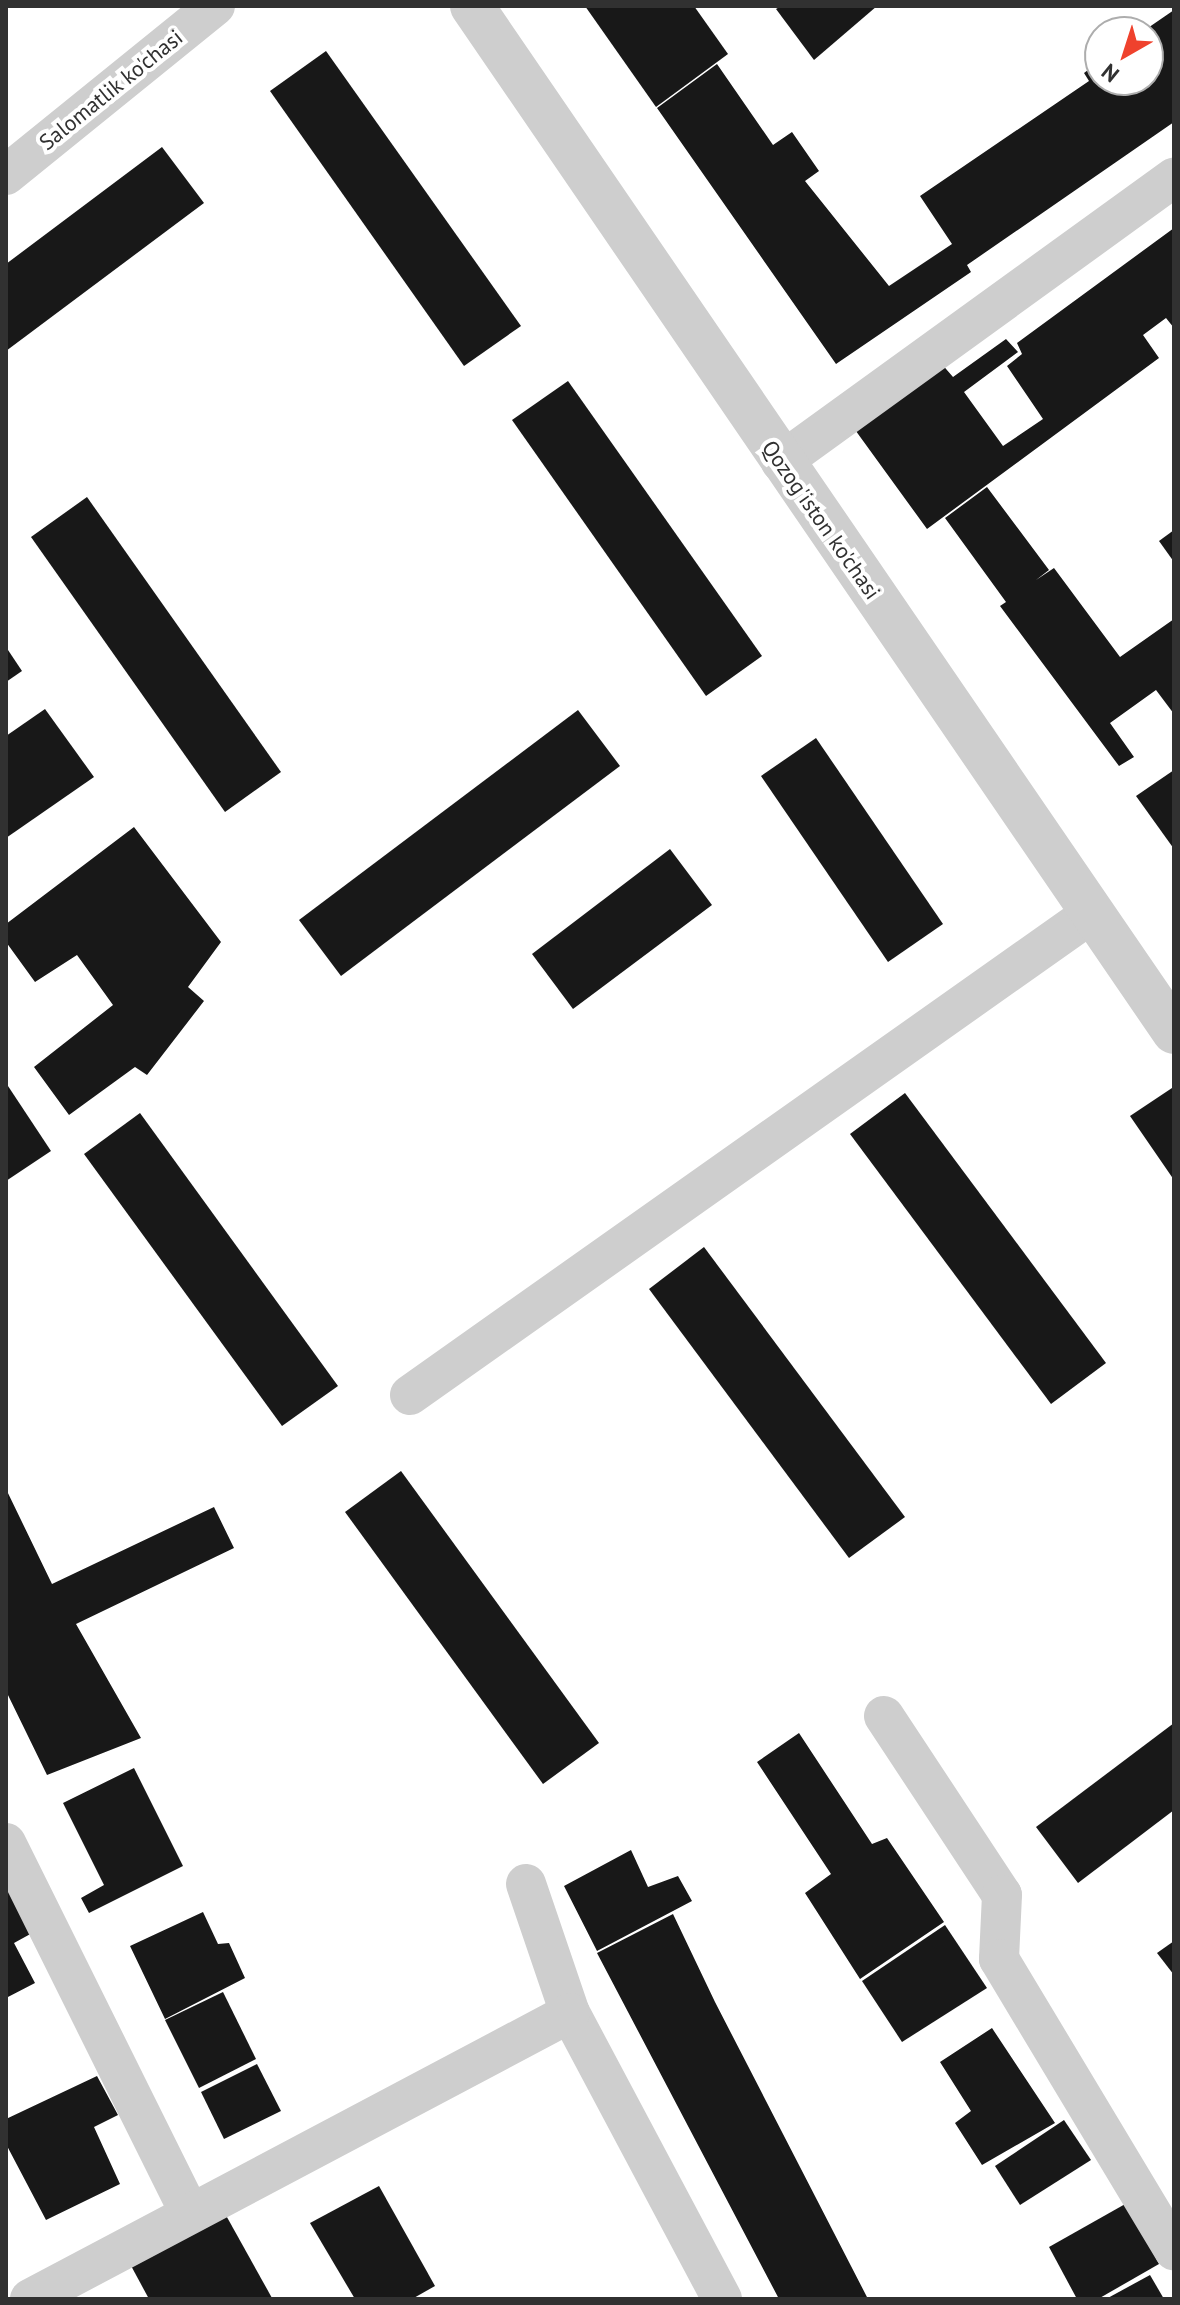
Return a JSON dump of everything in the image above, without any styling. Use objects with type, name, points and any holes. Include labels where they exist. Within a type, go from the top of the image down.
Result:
[{"type":"street","name":"Salomatlik ko'chasi","points":[[6,175],[215,6]]},
{"type":"street","name":"Qozog'iston ko'chasi","points":[[472,6],[781,462],[1174,1032]]},
{"type":"street","points":[[781,462],[1174,177]]},
{"type":"street","points":[[410,1395],[1092,913]]},
{"type":"street","points":[[884,1716],[1002,1895],[999,1959],[1174,2250]]},
{"type":"street","points":[[6,1843],[190,2213]]},
{"type":"street","points":[[526,1884],[570,2013],[722,2299]]},
{"type":"street","points":[[30,2299],[570,2013]]},
{"type":"building","points":[[585,6],[694,6],[728,54],[656,107]]},
{"type":"building","points":[[781,6],[877,6],[814,60],[776,9]]},
{"type":"building","points":[[1174,10],[1174,122],[967,265],[971,272],[836,364],[657,108],[717,64],[773,145],[792,132],[819,171],[805,181],[889,286],[952,244],[920,196],[1084,84],[1084,96],[1164,96],[1164,17]]},
{"type":"building","points":[[326,51],[521,326],[464,366],[270,91]]},
{"type":"building","points":[[162,147],[204,203],[6,351],[6,264]]},
{"type":"building","points":[[1174,228],[1174,328],[1166,318],[1143,335],[1159,358],[927,529],[853,427],[940,362],[953,377],[1006,339],[1018,352],[964,392],[1003,446],[1043,419],[1007,366],[1022,354],[1017,343]]},
{"type":"building","points":[[568,381],[762,656],[706,696],[512,420]]},
{"type":"building","points":[[987,487],[1049,570],[1036,580],[1054,568],[1120,657],[1174,619],[1174,714],[1156,690],[1110,723],[1134,757],[1119,766],[1000,606],[1006,602],[945,518]]},
{"type":"building","points":[[87,497],[281,772],[225,812],[31,537]]},
{"type":"building","points":[[1174,530],[1174,562],[1159,541]]},
{"type":"building","points":[[6,647],[22,671],[6,682]]},
{"type":"building","points":[[45,709],[94,777],[6,838],[6,736]]},
{"type":"building","points":[[578,710],[620,766],[341,976],[299,920]]},
{"type":"building","points":[[816,738],[943,924],[888,962],[761,776]]},
{"type":"building","points":[[1174,770],[1174,849],[1136,796]]},
{"type":"building","points":[[134,827],[221,942],[188,987],[204,1001],[147,1075],[135,1067],[69,1115],[34,1067],[113,1005],[77,955],[35,982],[6,942],[6,924]]},
{"type":"building","points":[[670,849],[712,905],[573,1009],[532,954]]},
{"type":"building","points":[[6,1083],[51,1151],[6,1181]]},
{"type":"building","points":[[1172,1088],[1174,1091],[1174,1180],[1130,1116]]},
{"type":"building","points":[[905,1093],[1106,1363],[1051,1404],[850,1134]]},
{"type":"building","points":[[140,1113],[338,1386],[282,1426],[84,1154]]},
{"type":"building","points":[[704,1247],[905,1517],[849,1558],[649,1289]]},
{"type":"building","points":[[401,1471],[599,1743],[543,1784],[345,1512]]},
{"type":"building","points":[[6,1489],[52,1584],[214,1507],[234,1548],[76,1624],[141,1738],[47,1775],[6,1691]]},
{"type":"building","points":[[1174,1723],[1174,1810],[1078,1883],[1036,1827]]},
{"type":"building","points":[[799,1733],[872,1844],[887,1838],[944,1922],[860,1979],[805,1893],[831,1874],[757,1762]]},
{"type":"building","points":[[134,1768],[183,1866],[89,1913],[81,1898],[104,1885],[63,1803]]},
{"type":"building","points":[[631,1850],[648,1887],[678,1876],[692,1901],[597,1951],[564,1886]]},
{"type":"building","points":[[6,1875],[34,1932],[14,1943],[35,1983],[6,1998]]},
{"type":"building","points":[[203,1912],[218,1944],[229,1943],[245,1978],[165,2019],[130,1946]]},
{"type":"building","points":[[673,1914],[868,2299],[779,2299],[597,1953]]},
{"type":"building","points":[[945,1925],[987,1988],[902,2042],[862,1981]]},
{"type":"building","points":[[1174,1941],[1174,1975],[1157,1953]]},
{"type":"building","points":[[223,1992],[256,2059],[199,2088],[165,2020]]},
{"type":"building","points":[[992,2028],[1055,2123],[982,2165],[955,2123],[971,2111],[940,2062]]},
{"type":"building","points":[[257,2064],[281,2111],[224,2139],[201,2092]]},
{"type":"building","points":[[97,2076],[118,2115],[94,2127],[120,2184],[46,2220],[6,2144],[6,2119]]},
{"type":"building","points":[[1064,2120],[1091,2160],[1020,2205],[995,2166]]},
{"type":"building","points":[[379,2186],[435,2286],[412,2299],[355,2299],[310,2223]]},
{"type":"building","points":[[1127,2203],[1159,2264],[1098,2299],[1077,2299],[1049,2247]]},
{"type":"building","points":[[223,2210],[272,2298],[149,2299],[129,2262]]},
{"type":"building","points":[[1150,2275],[1164,2299],[1106,2299]]}]
